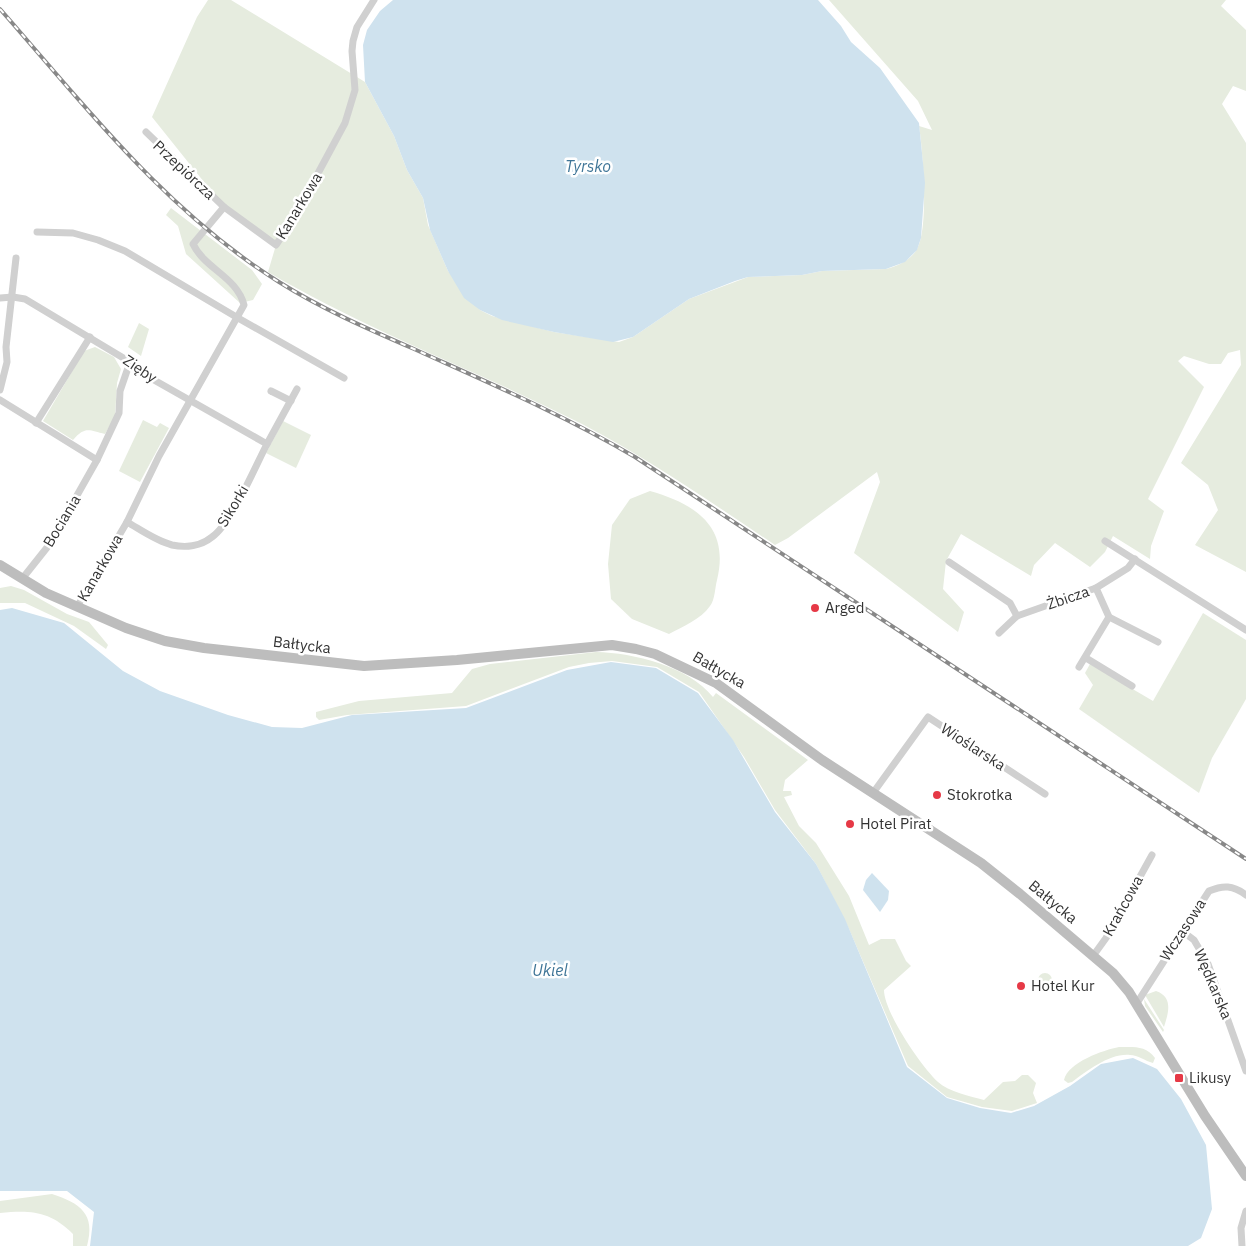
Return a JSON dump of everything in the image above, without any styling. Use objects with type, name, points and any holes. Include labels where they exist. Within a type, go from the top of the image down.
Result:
[{"type":"main road","name":"Bałtycka","points":[[0,565],[22,579],[77,607],[131,630],[165,641],[204,648],[348,665],[448,661],[603,645],[636,648],[666,658],[716,684],[873,793],[992,872],[1093,956],[1116,977],[1137,1003],[1205,1116],[1246,1176]]},
{"type":"street","name":"Kanarkowa","points":[[77,607],[127,522],[159,456],[244,305],[242,295],[234,285],[200,256],[193,244],[224,207],[276,245],[295,216],[345,123],[355,90],[353,41],[357,27],[374,0]]},
{"type":"street","name":"Przepiórcza","points":[[146,132],[224,207]]},
{"type":"street","points":[[37,232],[73,233],[125,250],[238,318],[344,378]]},
{"type":"street","points":[[0,390],[7,362],[6,347],[16,258]]},
{"type":"street","name":"Zięby","points":[[0,298],[13,297],[25,299],[130,362],[146,376],[191,400]]},
{"type":"street","points":[[36,423],[90,337]]},
{"type":"street","name":"Bociania","points":[[22,579],[49,545],[96,460],[119,413],[120,391],[130,362]]},
{"type":"street","name":"Sikorki","points":[[127,522],[172,545],[193,546],[212,537],[225,524],[298,389]]},
{"type":"street","points":[[271,390],[291,401]]},
{"type":"street","points":[[0,400],[96,460]]},
{"type":"street","points":[[191,400],[267,444]]},
{"type":"street","points":[[1105,541],[1246,630]]},
{"type":"street","name":"Żbicza","points":[[999,633],[1017,616],[1096,588],[1128,568],[1135,560]]},
{"type":"street","points":[[949,562],[1010,603],[1017,616]]},
{"type":"street","points":[[1096,588],[1109,618],[1158,642]]},
{"type":"street","points":[[1079,667],[1109,618]]},
{"type":"street","points":[[1086,658],[1132,686]]},
{"type":"street","name":"Wioślarska","points":[[873,793],[928,718],[1045,794]]},
{"type":"street","name":"Krańcowa","points":[[1093,956],[1106,938],[1152,855]]},
{"type":"street","name":"Wczasowa","points":[[1137,1003],[1209,892],[1217,888],[1232,887],[1246,895]]},
{"type":"street","name":"Wędkarska","points":[[1182,931],[1194,940],[1208,964],[1246,1071]]},
{"type":"street","points":[[1242,1246],[1241,1228],[1246,1211]]},
{"type":"shaded area","points":[[208,0],[231,0],[365,82],[394,136],[407,170],[423,198],[428,225],[448,271],[480,310],[492,316],[554,332],[619,342],[633,337],[689,299],[748,277],[802,275],[822,271],[886,269],[904,262],[917,249],[921,239],[924,208],[919,126],[932,130],[918,101],[829,0],[1226,0],[1221,6],[1246,30],[1246,91],[1233,86],[1222,104],[1246,143],[1246,572],[1195,545],[1218,510],[1208,485],[1181,463],[1241,365],[1240,350],[1228,353],[1221,364],[1209,364],[1184,356],[1178,361],[1204,387],[1148,499],[1164,511],[1151,546],[1150,559],[1113,536],[1105,552],[1090,567],[1055,543],[1034,565],[1031,576],[961,534],[946,561],[943,589],[964,612],[958,632],[854,553],[880,482],[877,472],[788,538],[775,545],[704,497],[582,424],[384,332],[306,293],[268,272],[276,245],[224,207],[152,117],[197,17]]},
{"type":"shaded area","points":[[171,208],[252,270],[262,284],[253,300],[240,303],[186,254],[178,226],[166,215]]},
{"type":"shaded area","points":[[139,323],[149,329],[141,356],[128,347]]},
{"type":"shaded area","points":[[95,347],[114,357],[121,369],[117,383],[115,417],[105,434],[88,430],[73,440],[43,421],[84,351]]},
{"type":"shaded area","points":[[143,420],[157,427],[160,423],[169,428],[140,482],[119,471]]},
{"type":"shaded area","points":[[283,421],[311,435],[296,468],[266,453]]},
{"type":"shaded area","points":[[650,491],[682,503],[706,520],[714,532],[720,561],[712,603],[696,619],[669,634],[632,619],[611,599],[608,564],[612,525],[630,499]]},
{"type":"shaded area","points":[[11,586],[24,590],[67,614],[89,622],[108,645],[106,649],[74,626],[25,603],[0,603],[0,588]]},
{"type":"shaded area","points":[[1203,613],[1246,640],[1246,699],[1212,758],[1199,793],[1079,709],[1093,685],[1085,673],[1090,664],[1153,701]]},
{"type":"shaded area","points":[[596,652],[627,655],[675,669],[690,677],[713,697],[716,693],[808,760],[785,780],[783,791],[791,791],[792,795],[784,797],[799,826],[816,843],[849,896],[869,945],[881,939],[895,939],[906,961],[911,966],[884,990],[890,1011],[913,1052],[938,1082],[960,1093],[984,1100],[1003,1082],[1015,1081],[1022,1075],[1028,1075],[1036,1083],[1033,1093],[1037,1103],[1012,1111],[982,1107],[947,1097],[908,1066],[849,929],[816,864],[775,810],[744,757],[699,692],[657,667],[612,661],[589,663],[569,667],[466,706],[347,715],[319,720],[316,717],[316,712],[359,701],[452,693],[472,669],[490,664]]},
{"type":"shaded area","points":[[1042,973],[1048,973],[1052,980],[1048,987],[1042,987],[1038,983],[1038,977]]},
{"type":"shaded area","points":[[1156,991],[1165,997],[1168,1006],[1164,1027],[1145,995]]},
{"type":"shaded area","points":[[1144,999],[1164,1030],[1163,1032],[1145,1006]]},
{"type":"shaded area","points":[[1119,1047],[1143,1049],[1155,1058],[1153,1063],[1133,1055],[1122,1055],[1099,1064],[1072,1082],[1068,1083],[1064,1080],[1072,1068],[1079,1062],[1096,1054]]},
{"type":"shaded area","points":[[52,1194],[71,1201],[83,1211],[89,1226],[87,1246],[73,1246],[73,1234],[65,1226],[48,1216],[31,1212],[0,1213],[0,1201]]},
{"type":"water","name":"Tyrsko","points":[[393,0],[818,0],[841,26],[851,42],[880,68],[919,123],[925,183],[921,238],[917,250],[905,262],[886,269],[822,271],[802,275],[748,277],[689,299],[633,337],[613,342],[554,332],[502,320],[480,310],[464,298],[448,271],[430,230],[423,198],[407,170],[394,136],[365,82],[363,45],[367,30],[380,11]]},
{"type":"water","name":"Ukiel","points":[[12,608],[64,623],[123,671],[160,691],[228,715],[272,727],[302,728],[352,715],[466,708],[567,670],[611,662],[656,668],[698,693],[733,740],[775,812],[816,864],[845,919],[907,1067],[947,1098],[980,1108],[1011,1113],[1034,1106],[1070,1086],[1101,1064],[1133,1058],[1157,1069],[1181,1099],[1206,1145],[1212,1209],[1201,1238],[1188,1246],[90,1246],[94,1212],[67,1191],[0,1191],[0,610]]},
{"type":"water","points":[[872,873],[889,891],[888,900],[880,912],[863,890],[866,880]]},
{"type":"railway","points":[[0,9],[97,120],[164,191],[200,224],[238,254],[279,282],[345,318],[554,413],[635,457],[1246,859]]},
{"type":"place","name":"Arged","points":[[815,608]]},
{"type":"place","name":"Stokrotka","points":[[937,795]]},
{"type":"place","name":"Hotel Pirat","points":[[850,824]]},
{"type":"place","name":"Hotel Kur","points":[[1021,986]]},
{"type":"place","name":"Likusy","points":[[1179,1078]]}]
